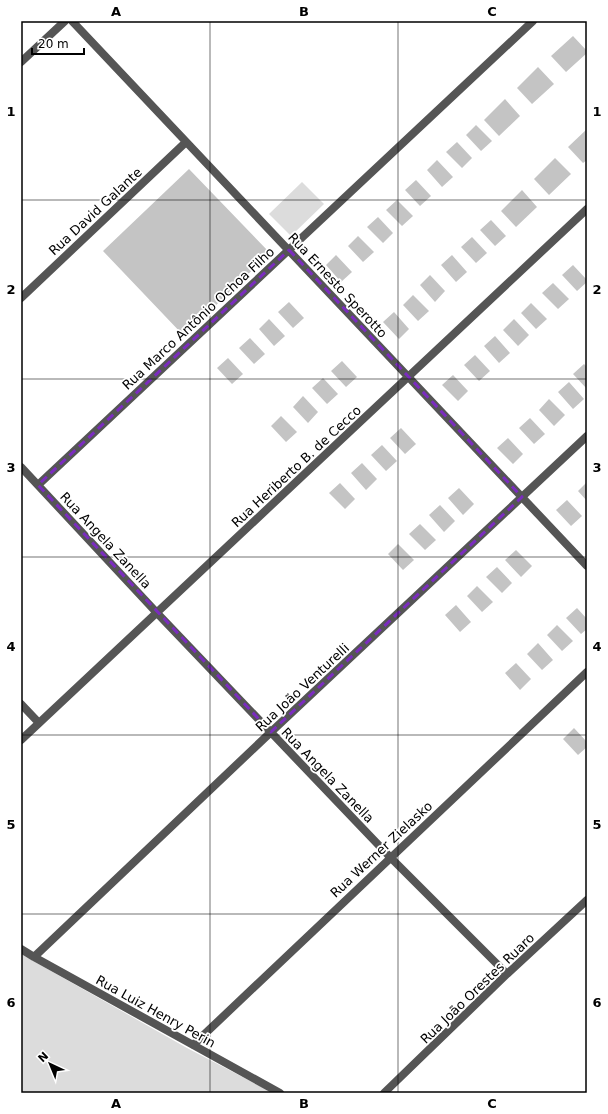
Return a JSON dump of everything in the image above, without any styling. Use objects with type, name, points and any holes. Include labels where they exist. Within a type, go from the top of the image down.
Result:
[{"type":"street","points":[[21,62],[65,21]]},
{"type":"street","name":"Rua Ernesto Sperotto","points":[[72,21],[587,566]]},
{"type":"street","name":"Rua Marco Antônio Ochoa Filho","points":[[38,485],[533,21]]},
{"type":"street","name":"Rua David Galante","points":[[21,298],[186,142]]},
{"type":"street","name":"Rua Heriberto B. de Cecco","points":[[21,740],[587,209]]},
{"type":"street","name":"Rua João Venturelli","points":[[34,957],[271,732],[587,436]]},
{"type":"street","name":"Rua Angela Zanella","points":[[21,467],[157,613],[390,857],[507,974]]},
{"type":"street","name":"Rua Werner Zielasko","points":[[193,1045],[587,672]]},
{"type":"street","points":[[21,704],[39,723]]},
{"type":"street","name":"Rua João Orestes Ruaro","points":[[384,1093],[507,974],[587,900]]},
{"type":"street","name":"Rua Luiz Henry Perin","points":[[21,949],[280,1093]]},
{"type":"highlighted area","points":[[289,250],[522,497],[271,732],[38,485]]},
{"type":"shaded area","points":[[302,182],[324,204],[291,236],[269,214]]},
{"type":"shaded area","points":[[21,954],[187,1048],[273,1093],[21,1093]]},
{"type":"building","points":[[573,36],[587,51],[587,53],[566,72],[551,56]]},
{"type":"building","points":[[538,67],[554,84],[532,104],[517,88]]},
{"type":"building","points":[[505,99],[520,116],[499,136],[484,120]]},
{"type":"building","points":[[476,125],[492,141],[481,151],[466,135]]},
{"type":"building","points":[[587,129],[587,160],[583,163],[568,147]]},
{"type":"building","points":[[457,142],[472,158],[462,168],[446,152]]},
{"type":"building","points":[[555,158],[571,174],[549,195],[534,179]]},
{"type":"building","points":[[437,160],[453,177],[442,187],[427,170]]},
{"type":"building","points":[[189,169],[270,253],[184,336],[103,251]]},
{"type":"building","points":[[416,180],[431,196],[420,206],[405,190]]},
{"type":"building","points":[[522,190],[537,207],[516,227],[501,211]]},
{"type":"building","points":[[397,200],[413,216],[402,226],[386,210]]},
{"type":"building","points":[[378,217],[393,233],[383,243],[367,227]]},
{"type":"building","points":[[491,220],[506,236],[495,246],[480,230]]},
{"type":"building","points":[[358,236],[374,252],[363,262],[348,246]]},
{"type":"building","points":[[472,237],[487,253],[476,263],[461,247]]},
{"type":"building","points":[[336,255],[352,272],[341,282],[326,265]]},
{"type":"building","points":[[452,255],[467,272],[456,282],[441,265]]},
{"type":"building","points":[[573,265],[587,280],[587,282],[577,291],[562,275]]},
{"type":"building","points":[[430,275],[445,291],[435,302],[420,285]]},
{"type":"building","points":[[553,283],[569,299],[558,309],[542,293]]},
{"type":"building","points":[[413,295],[429,311],[418,321],[403,305]]},
{"type":"building","points":[[289,302],[304,318],[293,328],[278,312]]},
{"type":"building","points":[[531,303],[547,319],[536,329],[521,313]]},
{"type":"building","points":[[394,312],[409,329],[399,339],[383,322]]},
{"type":"building","points":[[269,319],[285,336],[274,346],[259,329]]},
{"type":"building","points":[[514,319],[529,335],[518,346],[503,330]]},
{"type":"building","points":[[495,336],[510,353],[499,363],[484,346]]},
{"type":"building","points":[[250,338],[265,354],[254,364],[239,348]]},
{"type":"building","points":[[475,355],[490,371],[479,381],[464,365]]},
{"type":"building","points":[[228,358],[243,374],[232,384],[217,368]]},
{"type":"building","points":[[342,361],[357,377],[346,387],[331,371]]},
{"type":"building","points":[[584,364],[587,367],[587,389],[573,374]]},
{"type":"building","points":[[453,375],[468,391],[458,401],[442,385]]},
{"type":"building","points":[[323,378],[338,394],[327,404],[312,388]]},
{"type":"building","points":[[569,382],[584,399],[573,409],[558,392]]},
{"type":"building","points":[[303,396],[318,412],[308,423],[293,407]]},
{"type":"building","points":[[549,399],[565,415],[554,426],[539,410]]},
{"type":"building","points":[[281,416],[297,432],[286,442],[271,426]]},
{"type":"building","points":[[530,418],[545,434],[534,444],[519,428]]},
{"type":"building","points":[[401,428],[416,444],[405,454],[390,438]]},
{"type":"building","points":[[508,438],[523,454],[513,464],[497,448]]},
{"type":"building","points":[[382,445],[397,461],[386,471],[371,455]]},
{"type":"building","points":[[362,463],[377,479],[366,490],[351,473]]},
{"type":"building","points":[[587,482],[587,501],[578,491]]},
{"type":"building","points":[[340,483],[355,499],[345,509],[329,493]]},
{"type":"building","points":[[459,488],[474,504],[463,515],[448,498]]},
{"type":"building","points":[[567,500],[582,516],[571,526],[556,510]]},
{"type":"building","points":[[440,505],[455,521],[444,532],[429,515]]},
{"type":"building","points":[[420,524],[436,540],[425,550],[409,534]]},
{"type":"building","points":[[398,544],[414,560],[403,570],[388,554]]},
{"type":"building","points":[[516,550],[532,566],[521,577],[505,560]]},
{"type":"building","points":[[497,567],[512,583],[502,593],[486,577]]},
{"type":"building","points":[[477,586],[493,602],[482,612],[467,596]]},
{"type":"building","points":[[456,605],[471,622],[460,632],[445,615]]},
{"type":"building","points":[[577,608],[587,619],[587,629],[581,634],[566,618]]},
{"type":"building","points":[[557,625],[573,641],[562,651],[547,635]]},
{"type":"building","points":[[538,643],[553,660],[542,670],[527,654]]},
{"type":"building","points":[[516,663],[531,679],[520,690],[505,673]]},
{"type":"building","points":[[574,728],[587,742],[587,747],[578,755],[563,739]]}]
